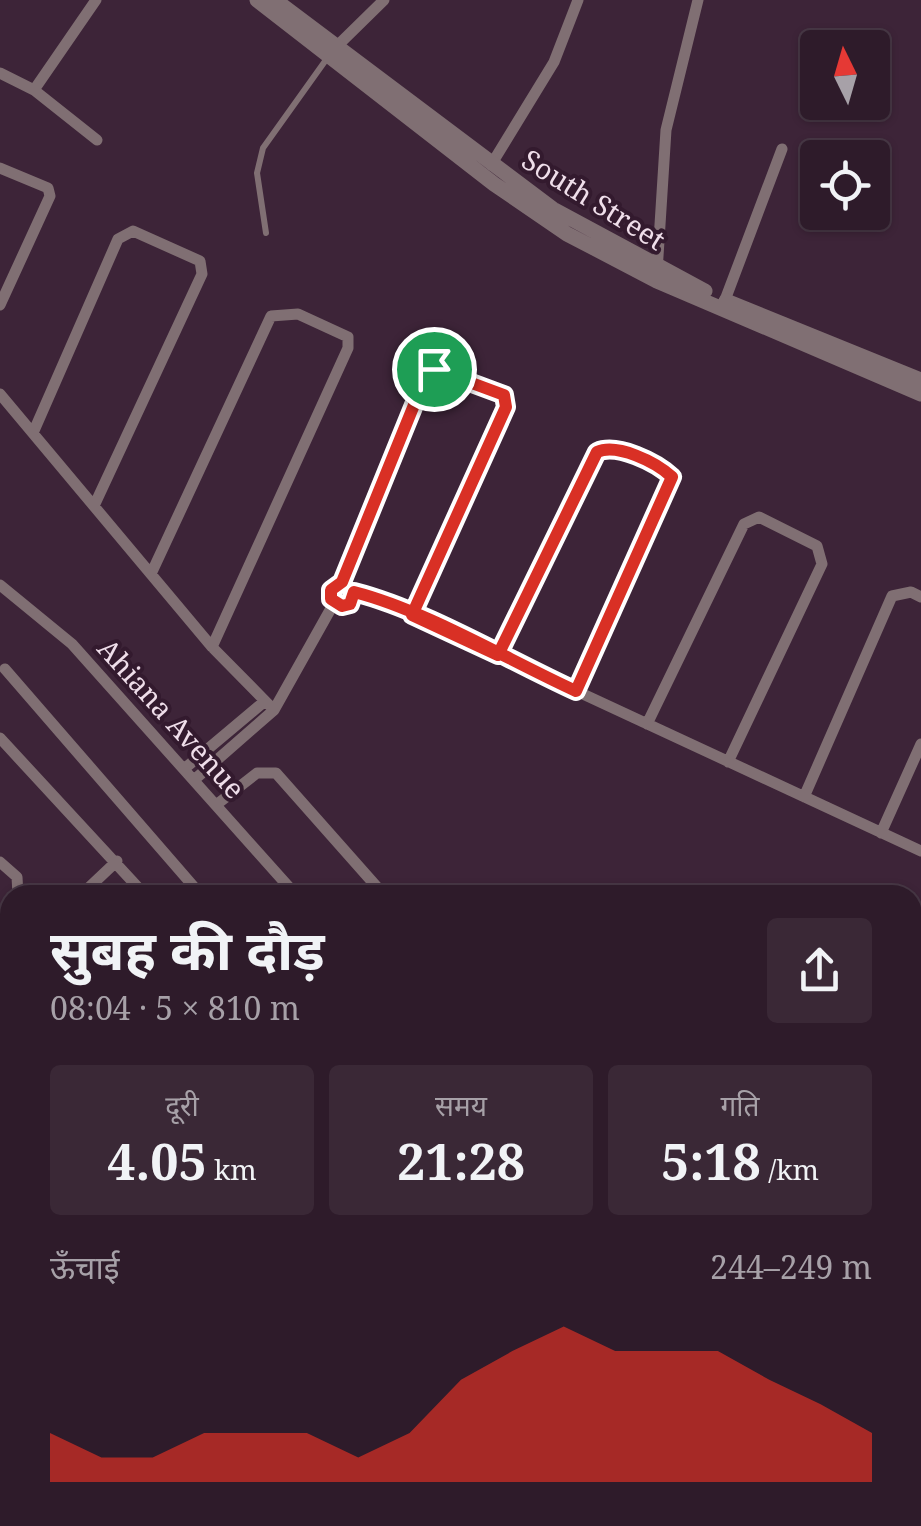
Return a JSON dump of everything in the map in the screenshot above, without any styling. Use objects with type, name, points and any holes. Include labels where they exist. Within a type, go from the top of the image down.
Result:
[{"type":"street","points":[[34,90],[96,0]]},
{"type":"street","points":[[256,0],[332,51],[566,234],[921,394]]},
{"type":"street","name":"South Street","points":[[275,0],[332,51],[586,230],[657,275],[921,380]]},
{"type":"street","points":[[332,51],[384,0]]},
{"type":"street","points":[[492,165],[554,62],[578,0]]},
{"type":"street","points":[[657,275],[666,130],[698,0]]},
{"type":"street","points":[[0,72],[34,90],[97,140]]},
{"type":"street","points":[[726,300],[782,149]]},
{"type":"street","points":[[0,168],[48,188],[50,196],[0,306]]},
{"type":"street","points":[[33,433],[118,239],[133,231],[200,261],[202,274],[94,506]]},
{"type":"street","points":[[151,574],[270,316],[298,314],[348,337],[348,348],[212,647]]},
{"type":"street","points":[[194,780],[270,705],[334,603],[331,590],[342,582],[427,373],[444,371],[504,395],[506,407],[412,615]]},
{"type":"street","points":[[0,394],[212,647],[270,705]]},
{"type":"street","points":[[498,655],[597,452],[607,448],[619,450],[667,472],[672,481],[576,691]]},
{"type":"street","points":[[647,724],[744,524],[759,516],[818,546],[822,564],[728,762]]},
{"type":"street","points":[[342,582],[354,592],[412,615],[921,851]]},
{"type":"street","name":"Ahiana Avenue","points":[[1,587],[72,644],[287,885]]},
{"type":"street","points":[[334,603],[350,604],[354,592]]},
{"type":"street","points":[[804,797],[892,596],[911,592],[921,597]]},
{"type":"street","points":[[5,669],[192,885]]},
{"type":"street","points":[[184,769],[270,705]]},
{"type":"street","points":[[0,738],[134,885]]},
{"type":"street","points":[[881,833],[921,744]]},
{"type":"street","points":[[216,805],[258,773],[276,773],[375,885]]},
{"type":"street","points":[[0,862],[17,878],[17,885]]},
{"type":"street","points":[[91,885],[116,862]]},
{"type":"lane","points":[[266,233],[256,172],[263,148],[332,51]]},
{"type":"route","points":[[434,369],[427,373],[342,582],[331,590],[331,599],[346,606],[354,592],[374,597],[412,615],[576,691],[672,477],[619,450],[607,448],[597,452],[498,655],[412,615],[506,407],[504,395],[434,369]]}]
